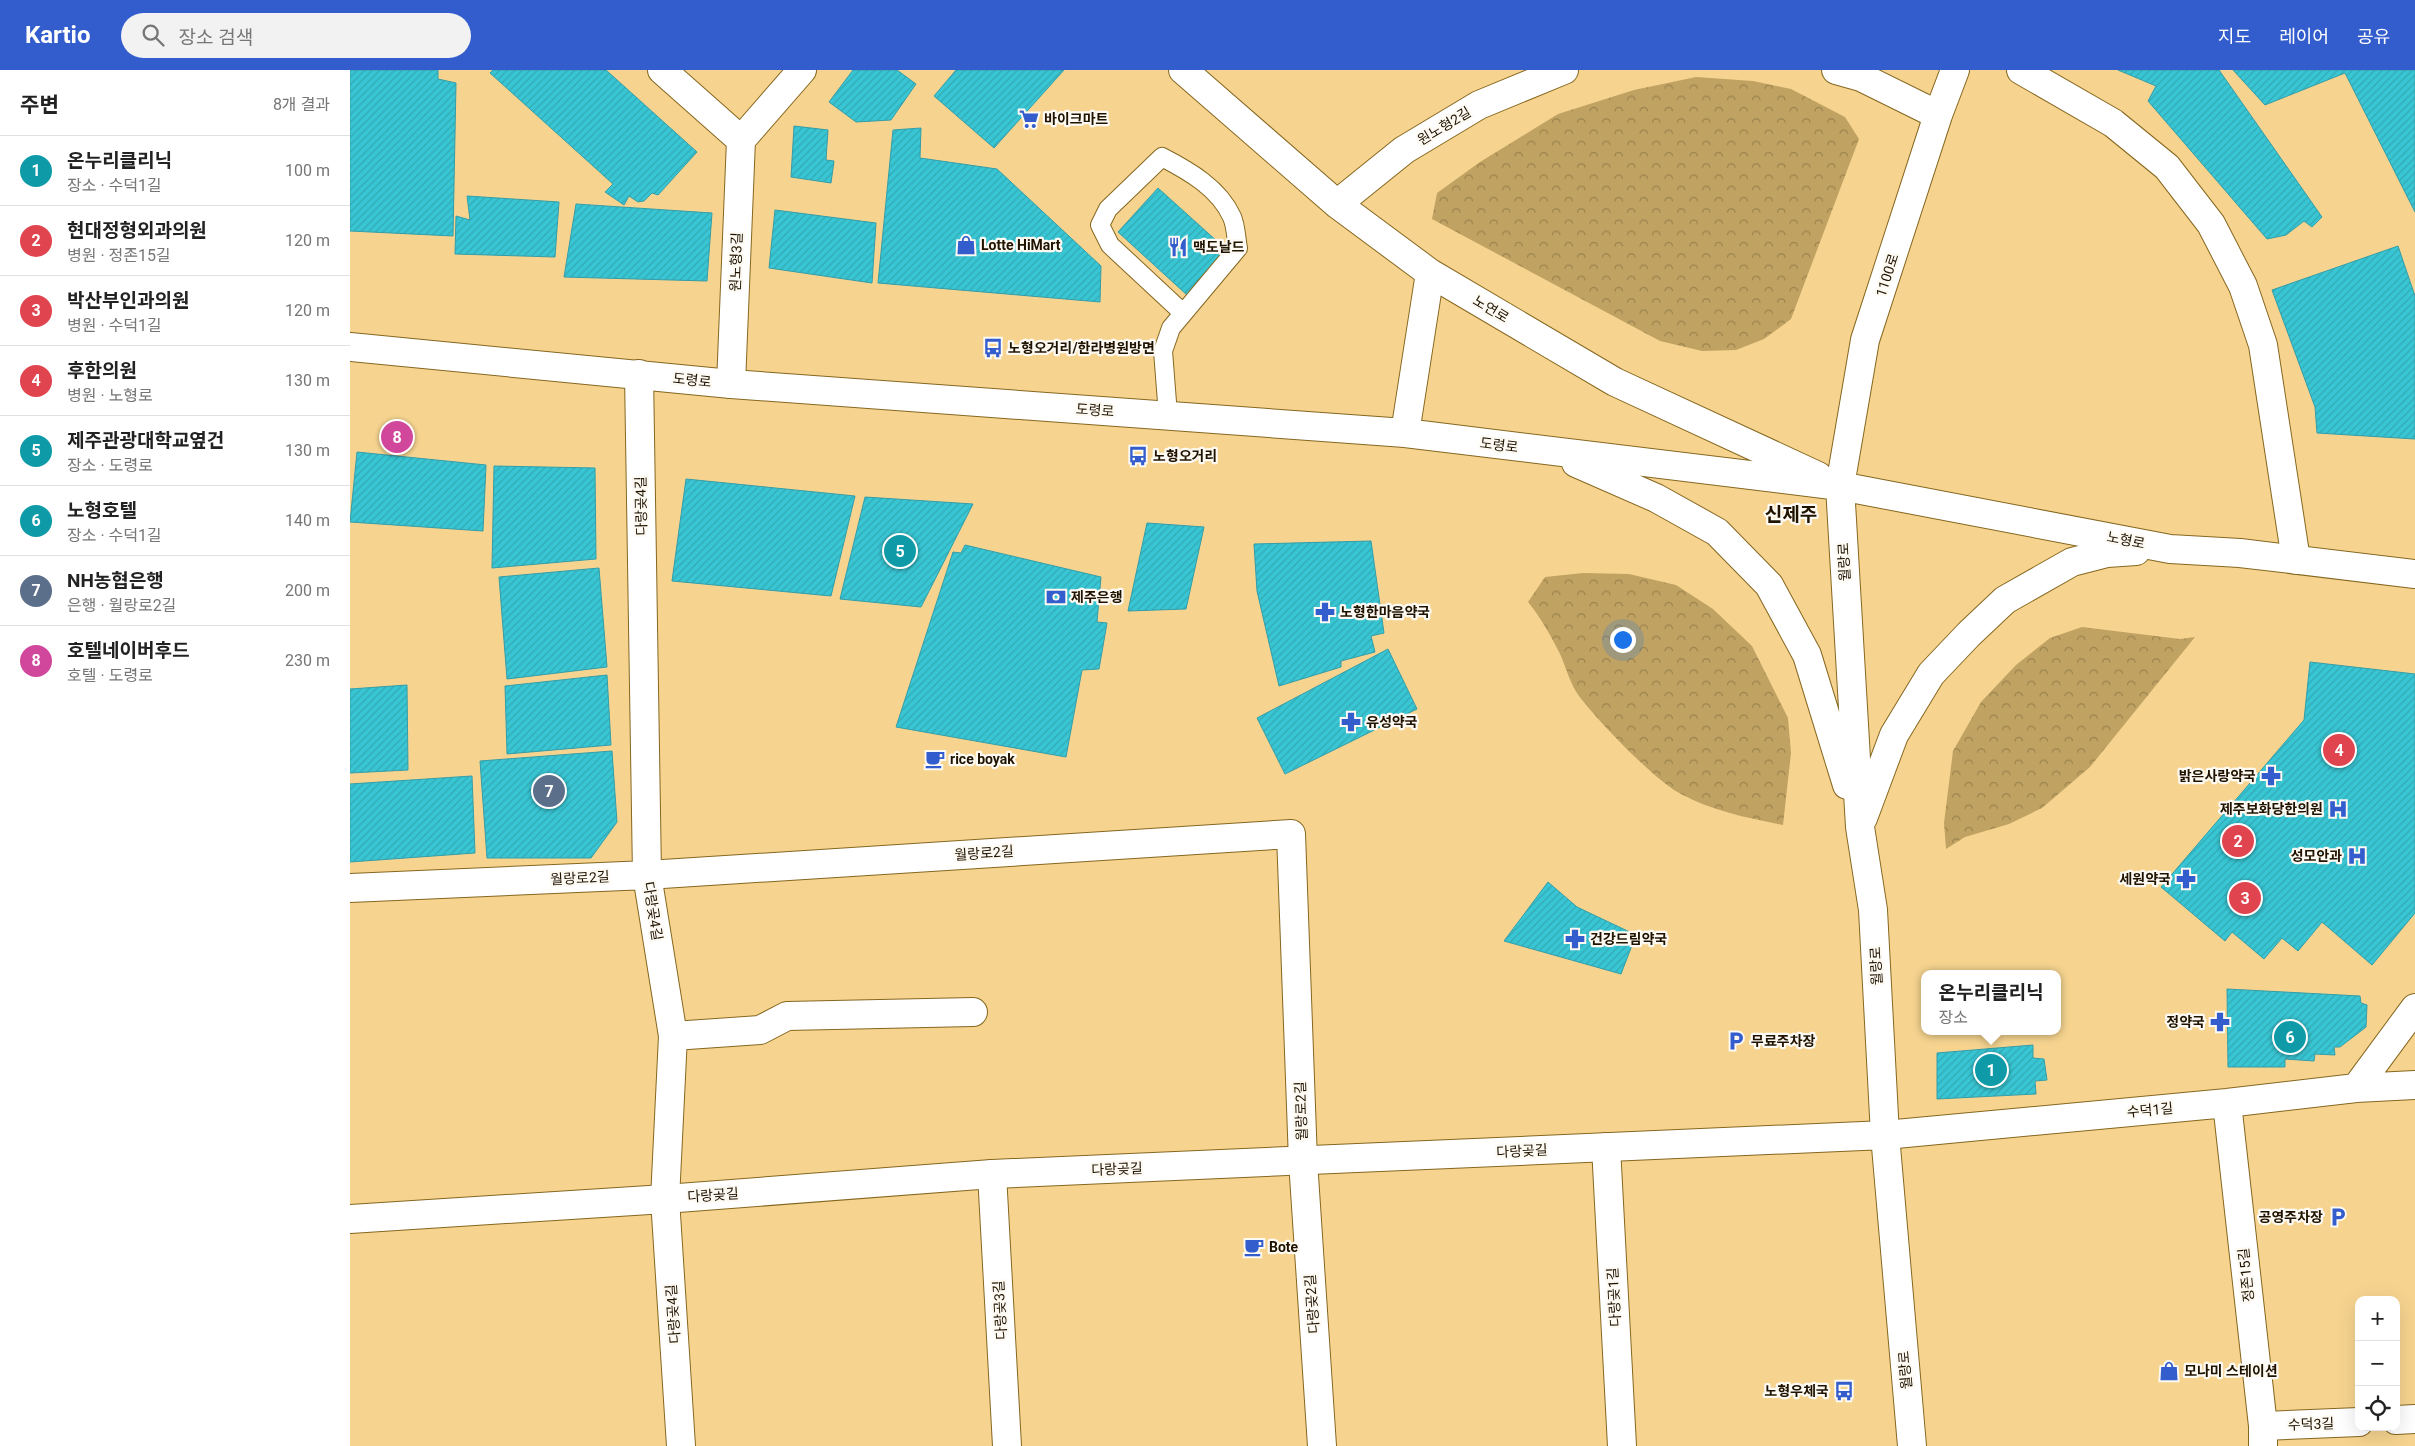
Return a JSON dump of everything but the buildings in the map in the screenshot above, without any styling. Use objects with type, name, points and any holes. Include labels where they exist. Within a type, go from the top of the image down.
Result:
[{"type":"street","points":[[662,70],[741,140],[802,70]]},
{"type":"street","name":"노연로","points":[[1183,70],[1337,204],[1430,273],[1615,382],[1840,486]]},
{"type":"street","name":"원노형2길","points":[[1337,204],[1404,150],[1479,105],[1564,70]]},
{"type":"street","points":[[1836,70],[1861,77],[1938,115]]},
{"type":"street","name":"1100로","points":[[1840,486],[1865,340],[1938,115],[1955,70]]},
{"type":"street","points":[[2021,70],[2113,123],[2167,167],[2211,224],[2243,286],[2263,346],[2296,560]]},
{"type":"street","name":"원노형3길","points":[[731,384],[741,140]]},
{"type":"street","points":[[1405,433],[1430,273]]},
{"type":"street","name":"도령로","points":[[350,347],[731,384],[1405,433],[1840,486]]},
{"type":"street","name":"다랑곶4길","points":[[639,374],[647,875],[672,1036],[665,1199],[681,1446]]},
{"type":"street","points":[[1549,451],[1656,498],[1717,532],[1769,585],[1808,655],[1860,826]]},
{"type":"street","name":"노형로","points":[[1840,486],[2170,549],[2240,553],[2415,574]]},
{"type":"street","name":"월랑로","points":[[1840,486],[1860,826],[1873,910],[1885,1135],[1912,1446]]},
{"type":"street","points":[[1860,826],[1894,735],[1932,674],[1969,634],[2005,600],[2072,562],[2107,553],[2170,549]]},
{"type":"street","name":"월랑로2길","points":[[350,888],[647,875],[1291,834],[1303,1161]]},
{"type":"street","points":[[2356,1088],[2415,1008]]},
{"type":"street","points":[[672,1036],[760,1030],[787,1016],[974,1012]]},
{"type":"street","name":"수덕1길","points":[[1885,1135],[2227,1103],[2356,1088],[2415,1085]]},
{"type":"street","name":"정존15길","points":[[2227,1103],[2263,1436]]},
{"type":"street","name":"다랑곶길","points":[[350,1219],[665,1199],[992,1174],[1885,1135]]},
{"type":"street","name":"다랑곶1길","points":[[1606,1147],[1622,1446]]},
{"type":"street","name":"다랑곶2길","points":[[1303,1161],[1322,1446]]},
{"type":"street","name":"다랑곶3길","points":[[992,1174],[1007,1446]]},
{"type":"street","points":[[2400,1420],[2415,1419]]},
{"type":"street","name":"수덕3길","points":[[2263,1436],[2355,1423]]},
{"type":"lane","points":[[1168,415],[1163,351],[1171,328],[1238,248],[1232,218],[1216,192],[1184,168],[1162,157],[1108,209],[1100,225],[1110,245],[1183,313]]},
{"type":"green space","points":[[1696,77],[1753,81],[1791,89],[1845,117],[1859,139],[1791,319],[1764,339],[1736,350],[1702,351],[1660,341],[1432,219],[1437,193],[1480,162],[1558,114],[1634,90]]},
{"type":"green space","points":[[1583,573],[1629,574],[1676,585],[1713,609],[1752,646],[1788,718],[1791,753],[1783,825],[1744,817],[1705,805],[1681,794],[1642,764],[1599,720],[1579,696],[1553,641],[1528,602],[1545,577]]},
{"type":"green space","points":[[2082,627],[2180,639],[2195,637],[2090,767],[2042,808],[2009,824],[1965,837],[1946,849],[1944,823],[1953,751],[1981,702],[2016,665],[2050,638]]},
{"type":"place","name":"바이크마트","points":[[1029,119]]},
{"type":"place","name":"Lotte HiMart","points":[[966,245]]},
{"type":"place","name":"맥도날드","points":[[1178,247]]},
{"type":"place","name":"노형오거리/한라병원방면","points":[[993,348]]},
{"type":"place","name":"호텔네이버후드","points":[[397,437]]},
{"type":"place","name":"노형오거리","points":[[1138,456]]},
{"type":"place","name":"제주관광대학교옆건","points":[[900,551]]},
{"type":"place","name":"제주은행","points":[[1056,597]]},
{"type":"place","name":"노형한마음약국","points":[[1325,612]]},
{"type":"place","name":"유성약국","points":[[1351,722]]},
{"type":"place","name":"후한의원","points":[[2339,750]]},
{"type":"place","name":"rice boyak","points":[[935,759]]},
{"type":"place","name":"밝은사랑약국","points":[[2271,776]]},
{"type":"place","name":"NH농협은행","points":[[549,791]]},
{"type":"place","name":"제주보화당한의원","points":[[2338,809]]},
{"type":"place","name":"현대정형외과의원","points":[[2238,841]]},
{"type":"place","name":"성모안과","points":[[2357,856]]},
{"type":"place","name":"세원약국","points":[[2186,879]]},
{"type":"place","name":"박산부인과의원","points":[[2245,898]]},
{"type":"place","name":"건강드림약국","points":[[1575,939]]},
{"type":"place","name":"정약국","points":[[2220,1022]]},
{"type":"place","name":"노형호텔","points":[[2290,1037]]},
{"type":"place","name":"무료주차장","points":[[1736,1041]]},
{"type":"place","name":"온누리클리닉","points":[[1991,1070]]},
{"type":"place","name":"공영주차장","points":[[2338,1217]]},
{"type":"place","name":"Bote","points":[[1254,1247]]},
{"type":"place","name":"모나미 스테이션","points":[[2169,1371]]},
{"type":"place","name":"노형우체국","points":[[1844,1391]]},
{"type":"district","name":"신제주","points":[[1791,514]]}]
